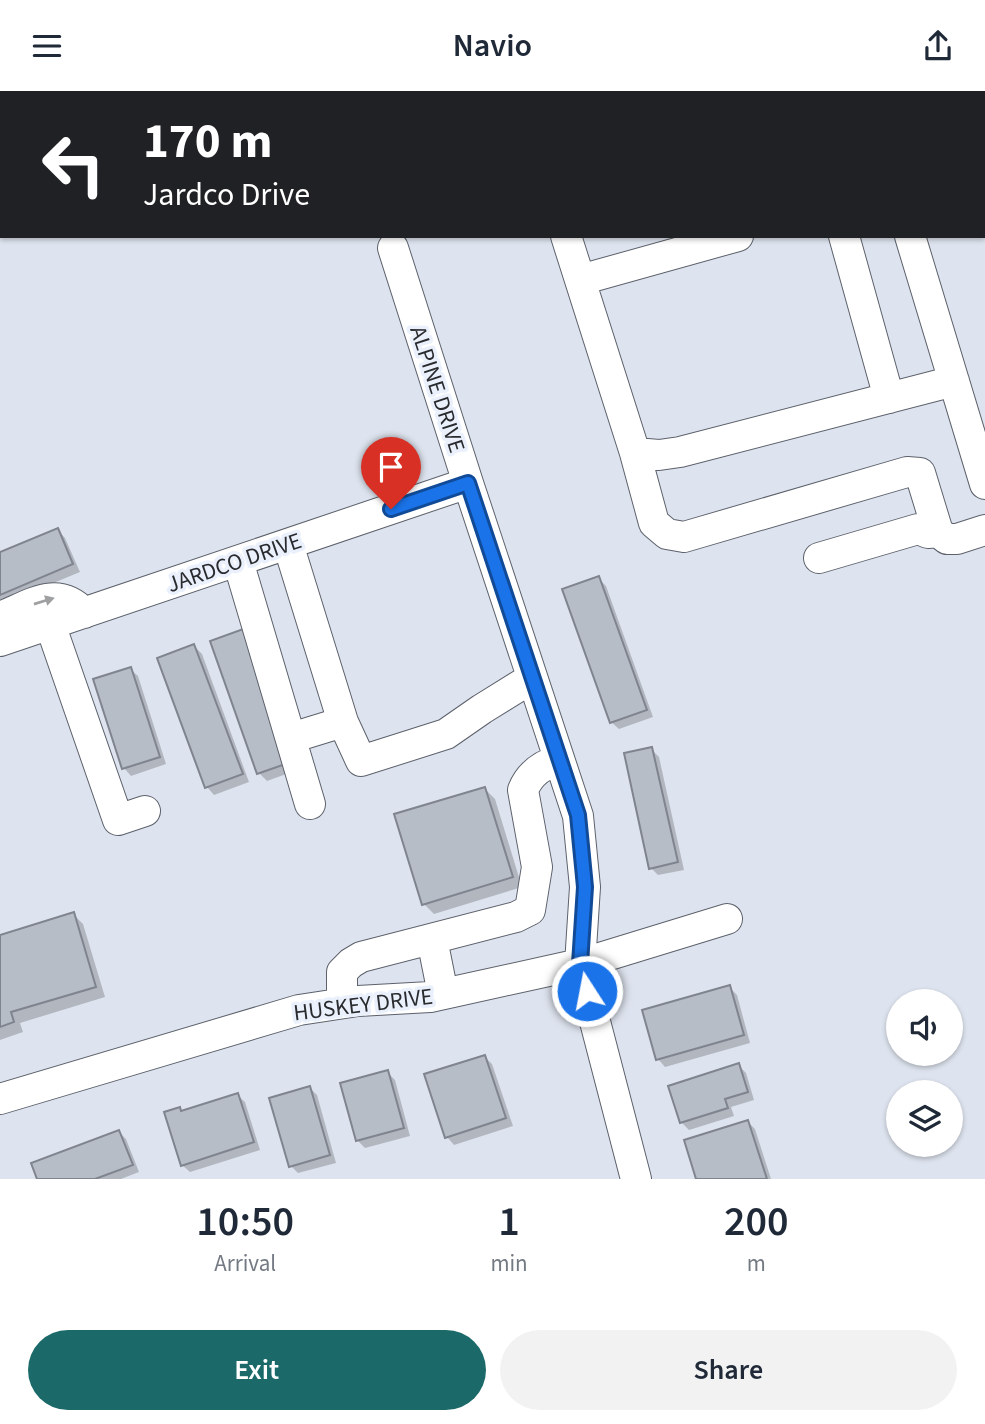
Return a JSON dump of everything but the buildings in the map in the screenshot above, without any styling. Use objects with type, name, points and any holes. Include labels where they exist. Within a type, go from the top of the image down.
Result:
[{"type":"street","points":[[567,238],[635,453],[654,523],[667,534],[684,537],[907,472],[920,473],[938,532],[947,540],[957,540],[985,530]]},
{"type":"street","points":[[580,280],[731,238]]},
{"type":"street","points":[[845,238],[889,398]]},
{"type":"street","points":[[911,238],[985,484]]},
{"type":"street","name":"ALPINE DRIVE","points":[[393,248],[578,815],[585,887],[580,964],[636,1179]]},
{"type":"street","points":[[635,453],[659,455],[680,452],[954,381]]},
{"type":"street","name":"JARDCO DRIVE","points":[[0,641],[468,483]]},
{"type":"street","points":[[819,558],[918,529],[928,533],[938,532]]},
{"type":"street","points":[[288,544],[343,722],[361,761],[446,734],[532,678]]},
{"type":"street","points":[[238,561],[310,804]]},
{"type":"street","points":[[0,617],[51,597],[74,602],[84,613]]},
{"type":"street","points":[[50,624],[118,820],[145,811]]},
{"type":"street","points":[[291,738],[343,722]]},
{"type":"street","points":[[342,1003],[342,972],[361,957],[516,917],[530,910],[537,867],[523,790],[534,772],[559,760]]},
{"type":"street","name":"HUSKEY DRIVE","points":[[0,1099],[299,1010],[342,1003],[430,997],[580,964],[727,919]]},
{"type":"street","points":[[432,939],[443,994]]},
{"type":"route","points":[[391,509],[468,483],[578,815],[585,887],[580,964],[587,991]]}]
